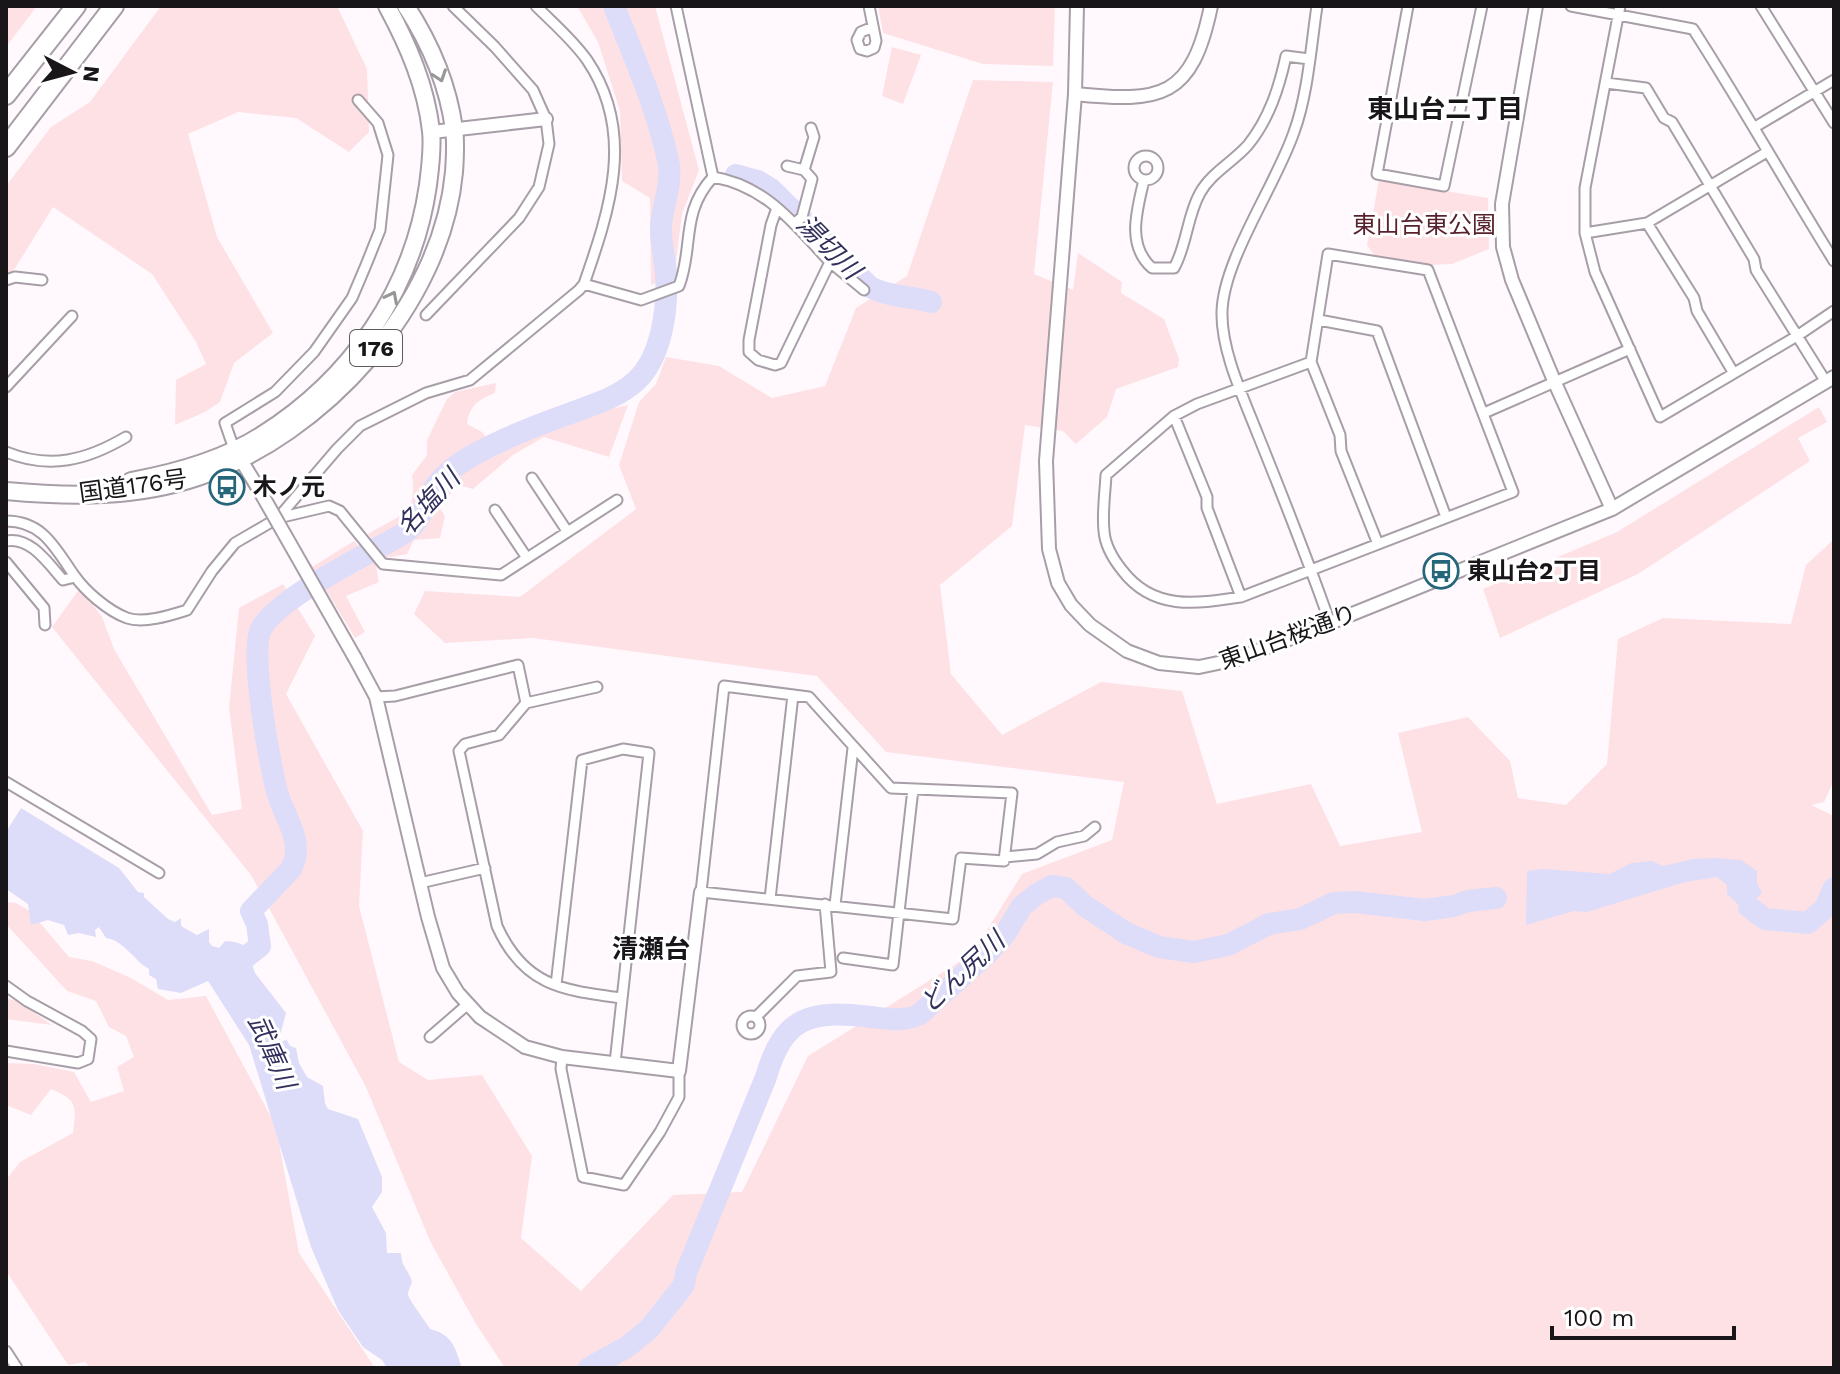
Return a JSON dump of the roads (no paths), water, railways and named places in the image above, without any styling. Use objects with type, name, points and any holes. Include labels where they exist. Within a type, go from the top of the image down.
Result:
[{"type":"highway","points":[[6,95],[76,6]]},
{"type":"highway","points":[[6,147],[114,6]]},
{"type":"highway","name":"国道176号","points":[[237,454],[332,381],[365,342],[387,308],[419,233],[429,178],[432,132],[419,74],[387,6]]},
{"type":"highway","name":"国道176号","points":[[6,491],[50,495],[149,478],[237,454],[294,426],[331,397],[384,339],[418,289],[442,233],[452,195],[455,130],[442,78],[424,34],[406,6]]},
{"type":"street","points":[[426,315],[519,218],[539,187],[549,144],[546,119],[533,90],[453,6]]},
{"type":"street","points":[[278,518],[360,426],[426,393],[470,380],[584,284],[606,220],[615,157],[614,118],[598,78],[586,58],[536,6]]},
{"type":"street","points":[[676,6],[713,177]]},
{"type":"street","points":[[869,6],[873,27]]},
{"type":"street","name":"東山台桜通り","points":[[1077,6],[1075,94],[1046,461],[1049,549],[1058,583],[1071,605],[1090,625],[1127,651],[1159,663],[1199,667],[1237,659],[1612,509],[1830,380]]},
{"type":"street","points":[[1075,94],[1145,97],[1174,86],[1192,65],[1204,42],[1211,6]]},
{"type":"street","points":[[1317,6],[1296,129],[1225,287],[1222,312],[1224,336],[1240,387],[1330,623]]},
{"type":"street","points":[[1408,6],[1377,174],[1444,186],[1482,6]]},
{"type":"street","points":[[1536,6],[1502,204],[1503,247],[1512,280],[1612,509]]},
{"type":"street","points":[[1571,6],[1619,11],[1693,29],[1834,261]]},
{"type":"street","points":[[1761,6],[1834,123]]},
{"type":"street","points":[[1619,11],[1585,188],[1585,233],[1595,272],[1660,417],[1834,311]]},
{"type":"street","points":[[1144,180],[1135,240],[1142,259],[1152,268],[1174,268],[1181,256],[1200,192],[1219,170],[1247,146],[1266,116],[1280,87],[1286,56],[1309,59]]},
{"type":"street","points":[[1755,127],[1834,80]]},
{"type":"street","points":[[1606,83],[1646,88],[1664,118],[1672,122],[1754,259],[1756,270],[1797,336],[1830,380]]},
{"type":"street","points":[[358,100],[378,123],[388,155],[380,230],[352,298],[314,352],[275,392],[225,423],[237,454],[376,697],[443,968],[468,1004],[480,1017],[525,1047],[562,1057],[679,1071]]},
{"type":"street","points":[[432,132],[546,119]]},
{"type":"street","points":[[804,170],[814,137],[811,128]]},
{"type":"street","points":[[1585,233],[1647,223],[1767,152]]},
{"type":"street","points":[[787,166],[804,170],[812,179],[802,217],[794,224]]},
{"type":"street","points":[[584,284],[641,300],[679,286],[683,276],[689,221],[702,189],[713,177]]},
{"type":"street","points":[[713,177],[729,180],[764,195],[830,262],[864,290]]},
{"type":"street","points":[[777,208],[749,340],[749,352],[758,360],[775,365],[781,363],[830,262]]},
{"type":"street","points":[[1647,223],[1694,298],[1697,311],[1733,372]]},
{"type":"street","points":[[1311,362],[1240,387],[1174,416],[1106,475],[1104,535],[1114,561],[1131,582],[1150,595],[1172,603],[1197,604],[1241,597],[1513,492],[1428,270],[1328,254],[1311,362],[1340,435],[1341,451],[1378,544]]},
{"type":"street","points":[[6,280],[15,277],[42,280]]},
{"type":"street","points":[[6,387],[72,316]]},
{"type":"street","points":[[1319,320],[1377,331],[1446,517]]},
{"type":"street","points":[[1484,413],[1630,349]]},
{"type":"street","points":[[1174,416],[1207,497],[1207,508],[1241,597]]},
{"type":"street","points":[[6,452],[20,458],[62,462],[99,453],[126,437]]},
{"type":"street","points":[[532,478],[567,531]]},
{"type":"street","points":[[6,521],[27,523],[39,530],[55,544],[75,577],[97,599],[128,618],[144,619],[187,610],[235,543],[278,518],[329,506],[340,511],[383,564],[501,575],[617,500]]},
{"type":"street","points":[[495,510],[527,558]]},
{"type":"street","points":[[6,541],[19,540],[34,548],[63,580],[75,577]]},
{"type":"street","points":[[6,562],[44,608],[45,625]]},
{"type":"street","points":[[376,697],[395,696],[518,665],[526,703]]},
{"type":"street","points":[[562,1057],[561,1069],[583,1177],[624,1185],[660,1132],[679,1097],[679,1071],[724,686],[809,697],[891,788],[1012,793],[1004,861],[961,858],[953,919],[701,892]]},
{"type":"street","points":[[597,687],[526,703],[499,735],[465,744],[459,751],[497,926],[509,952],[534,975],[567,991],[621,998]]},
{"type":"street","points":[[770,899],[793,695]]},
{"type":"street","points":[[756,1017],[797,976],[831,972],[830,905],[853,748]]},
{"type":"street","points":[[556,985],[582,760],[623,749],[649,753],[615,1063]]},
{"type":"street","points":[[6,782],[159,873]]},
{"type":"street","points":[[843,958],[893,965],[913,789]]},
{"type":"street","points":[[1005,857],[1037,854],[1057,842],[1084,836],[1095,827]]},
{"type":"street","points":[[420,883],[485,868]]},
{"type":"street","points":[[6,1051],[78,1063],[88,1059],[91,1039],[7,987]]},
{"type":"street","points":[[430,1037],[468,1004]]},
{"type":"street","points":[[6,1351],[17,1368]]},
{"type":"water","name":"武庫川","points":[[21,808],[119,868],[138,892],[144,893],[144,897],[168,919],[175,922],[181,918],[181,926],[197,935],[209,929],[212,946],[219,948],[225,941],[233,942],[246,946],[255,954],[252,964],[255,973],[286,1013],[279,1039],[287,1040],[290,1046],[296,1048],[299,1063],[307,1077],[323,1086],[328,1109],[358,1119],[382,1177],[382,1192],[372,1207],[386,1233],[387,1253],[401,1253],[412,1282],[409,1297],[430,1329],[444,1335],[452,1343],[462,1368],[387,1368],[382,1360],[363,1347],[338,1310],[311,1247],[249,1045],[208,981],[181,993],[158,989],[156,979],[149,975],[149,969],[119,943],[106,938],[99,927],[95,930],[96,937],[79,933],[68,935],[64,925],[48,920],[31,925],[28,904],[6,889],[6,832]]},
{"type":"water","points":[[1715,858],[1741,860],[1757,871],[1757,883],[1762,893],[1757,898],[1757,904],[1743,909],[1727,894],[1727,885],[1717,877],[1685,882],[1587,912],[1574,911],[1526,925],[1527,871],[1544,869],[1610,874],[1631,863],[1652,861],[1663,866]]},
{"type":"waterway","name":"名塩川","points":[[232,968],[260,946],[257,924],[251,911],[291,869],[296,850],[293,832],[278,795],[266,736],[257,660],[261,629],[304,590],[409,530],[435,487],[460,464],[511,436],[621,392],[636,381],[652,359],[662,331],[666,302],[661,225],[669,168],[651,101],[614,6]]},
{"type":"waterway","name":"湯切川","points":[[736,175],[758,181],[771,189],[870,287],[884,293],[931,302]]},
{"type":"waterway","name":"どん尻川","points":[[589,1368],[627,1347],[649,1329],[684,1285],[686,1273],[773,1056],[791,1029],[803,1021],[832,1015],[896,1019],[920,1014],[990,951],[1022,906],[1052,886],[1066,888],[1085,906],[1126,933],[1159,947],[1194,952],[1228,945],[1269,924],[1300,919],[1334,903],[1354,902],[1425,910],[1496,898]]},
{"type":"waterway","name":"どん尻川","points":[[1749,907],[1765,919],[1808,923],[1825,908],[1834,888]]},
{"type":"place","name":"木ノ元","points":[[227,487]]},
{"type":"place","name":"東山台2丁目","points":[[1441,571]]},
{"type":"district","name":"東山台二丁目","points":[[1445,109]]},
{"type":"district","name":"清瀬台","points":[[651,949]]},
{"type":"park label","name":"東山台東公園","points":[[1424,225]]}]
